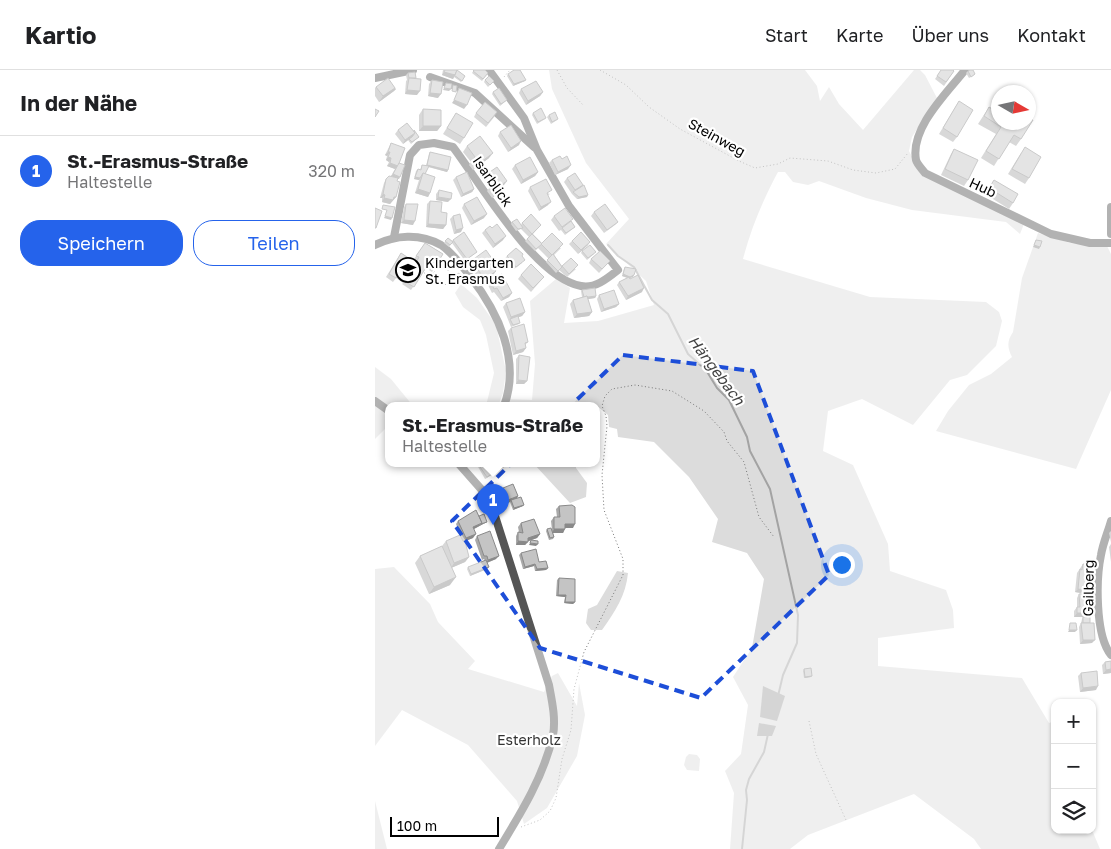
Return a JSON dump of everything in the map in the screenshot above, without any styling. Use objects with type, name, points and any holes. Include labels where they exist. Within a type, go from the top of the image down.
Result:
[{"type":"street","points":[[375,78],[413,70]]},
{"type":"street","points":[[489,70],[524,118],[537,150]]},
{"type":"street","points":[[916,143],[940,99],[952,88],[965,70]]},
{"type":"street","points":[[430,77],[475,93],[537,150]]},
{"type":"street","name":"Hub","points":[[916,143],[917,161],[925,173],[938,180],[1051,234],[1090,243],[1111,243]]},
{"type":"street","name":"Isarblick","points":[[394,237],[410,154],[419,144],[444,144],[453,147],[525,245],[562,280],[583,287],[601,283],[618,270],[569,206],[537,150]]},
{"type":"street","points":[[1111,207],[1111,234]]},
{"type":"street","points":[[375,246],[394,237],[419,238],[441,246],[465,270],[489,302],[502,331],[511,381],[505,402]]},
{"type":"street","points":[[375,401],[385,409]]},
{"type":"street","points":[[462,467],[481,489],[495,516],[549,685],[553,733],[535,786],[499,849]]},
{"type":"street","name":"Gailberg","points":[[1111,521],[1099,565],[1099,616],[1105,645],[1111,655]]},
{"type":"path","points":[[557,70],[567,88],[584,106]]},
{"type":"path","name":"Steinweg","points":[[600,70],[626,86],[649,107],[680,129],[755,168],[778,164],[790,158],[827,161],[853,170],[876,173],[895,169],[916,143]]},
{"type":"path","points":[[431,274],[440,264],[445,264],[461,271],[465,270]]},
{"type":"path","points":[[424,273],[431,274],[439,283],[453,286],[454,283],[445,264]]},
{"type":"path","points":[[512,827],[524,827],[541,820],[550,811],[562,758],[571,730],[574,689],[584,652],[623,575],[623,560],[604,510],[602,475],[607,416],[602,406],[605,396],[612,389],[635,385],[648,386],[672,391],[704,411],[724,432],[727,441],[744,462],[759,517],[774,537]]},
{"type":"path","points":[[809,721],[816,754],[846,820]]},
{"type":"highlighted area","points":[[623,355],[753,371],[829,575],[701,698],[540,648],[452,521]]},
{"type":"green space","points":[[549,70],[805,70],[817,86],[820,101],[829,87],[839,104],[863,130],[914,70],[920,70],[925,75],[937,98],[912,137],[909,151],[921,174],[1024,224],[1020,234],[1006,222],[912,210],[866,198],[819,181],[808,185],[793,182],[785,172],[778,172],[758,214],[743,259],[870,297],[986,302],[999,312],[1002,321],[996,346],[967,375],[950,380],[913,425],[862,399],[828,411],[823,451],[853,465],[888,544],[890,571],[946,590],[953,610],[954,628],[878,638],[878,666],[1022,678],[1049,723],[1051,722],[1051,834],[1094,834],[1100,849],[981,849],[974,839],[914,794],[808,835],[790,849],[730,849],[734,793],[725,771],[741,754],[748,705],[733,677],[752,648],[764,579],[747,553],[712,542],[718,519],[689,477],[654,442],[618,437],[617,429],[609,427],[608,415],[600,408],[600,402],[504,402],[504,399],[532,400],[535,364],[530,301],[556,279],[570,288],[564,323],[598,321],[654,305],[646,281],[606,244],[629,219],[586,163],[552,89]]},
{"type":"green space","points":[[1038,233],[1070,243],[1107,246],[1111,254],[1111,390],[1076,469],[936,431],[948,411],[969,385],[991,374],[1012,357],[1009,350],[1009,341],[1013,332],[1022,278]]},
{"type":"green space","points":[[461,284],[477,298],[496,325],[506,371],[503,393],[500,402],[487,402],[494,373],[486,335],[480,320],[463,307],[455,293]]},
{"type":"green space","points":[[375,367],[391,379],[410,402],[385,402],[385,404],[375,396]]},
{"type":"green space","points":[[375,400],[385,408],[385,429],[375,439]]},
{"type":"green space","points":[[537,467],[576,467],[587,483],[586,497],[570,503]]},
{"type":"green space","name":"Esterholz","points":[[394,567],[430,604],[438,622],[475,661],[468,669],[544,692],[552,676],[558,673],[577,706],[579,683],[585,715],[577,756],[547,808],[524,824],[517,801],[468,745],[402,710],[375,746],[375,569]]},
{"type":"green space","points":[[617,571],[628,573],[622,596],[602,630],[591,630],[586,623],[588,609],[597,605]]},
{"type":"green space","points":[[689,754],[697,755],[700,759],[699,771],[687,770],[684,765]]},
{"type":"green space","points":[[375,801],[387,849],[375,849]]},
{"type":"shaded area","points":[[763,686],[785,696],[777,721],[760,717]]},
{"type":"shaded area","points":[[759,723],[776,726],[772,736],[757,736]]},
{"type":"building","points":[[445,70],[457,70],[455,75],[444,72]]},
{"type":"building","points":[[457,70],[465,76],[462,81],[454,75]]},
{"type":"building","points":[[474,70],[485,70],[488,73],[483,79]]},
{"type":"building","points":[[514,70],[520,70],[526,80],[514,84],[508,74]]},
{"type":"building","points":[[941,70],[954,71],[946,82],[937,76]]},
{"type":"building","points":[[973,70],[975,74],[971,77],[968,71]]},
{"type":"building","points":[[415,72],[416,78],[409,78],[408,73]]},
{"type":"building","points":[[489,76],[494,81],[490,85],[485,80]]},
{"type":"building","points":[[388,78],[395,88],[383,96],[376,87]]},
{"type":"building","points":[[409,78],[421,79],[420,91],[407,90]]},
{"type":"building","points":[[432,80],[443,82],[441,94],[430,93]]},
{"type":"building","points":[[536,81],[543,92],[528,101],[521,89]]},
{"type":"building","points":[[446,83],[452,84],[451,89],[444,88]]},
{"type":"building","points":[[453,85],[457,86],[456,92],[452,91]]},
{"type":"building","points":[[459,88],[472,93],[467,105],[454,100]]},
{"type":"building","points":[[499,88],[507,100],[501,104],[493,92]]},
{"type":"building","points":[[959,101],[973,110],[957,137],[943,128]]},
{"type":"building","points":[[485,102],[497,112],[488,123],[476,113]]},
{"type":"building","points":[[989,107],[991,108],[991,121],[984,116]]},
{"type":"building","points":[[541,108],[546,118],[538,122],[533,113]]},
{"type":"building","points":[[375,109],[379,111],[375,117]]},
{"type":"building","points":[[423,109],[441,110],[441,126],[423,126]]},
{"type":"building","points":[[555,112],[558,119],[552,122],[549,115]]},
{"type":"building","points":[[456,113],[473,123],[464,138],[447,128]]},
{"type":"building","points":[[407,123],[415,133],[405,140],[398,130]]},
{"type":"building","points":[[511,125],[521,141],[511,148],[500,132]]},
{"type":"building","points":[[414,130],[419,137],[412,142],[409,139],[415,133]]},
{"type":"building","points":[[999,130],[1027,130],[1021,139],[1014,135],[999,159],[986,151]]},
{"type":"building","points":[[480,136],[493,153],[477,165],[473,159],[475,157],[467,146]]},
{"type":"building","points":[[391,143],[405,148],[398,166],[390,163],[391,158],[388,157]]},
{"type":"building","points":[[1025,147],[1041,157],[1029,178],[1012,169]]},
{"type":"building","points":[[954,149],[978,160],[968,180],[945,169]]},
{"type":"building","points":[[430,152],[451,157],[448,170],[427,165]]},
{"type":"building","points":[[560,156],[562,159],[567,156],[571,165],[558,172],[552,160]]},
{"type":"building","points":[[530,157],[538,172],[523,180],[515,165]]},
{"type":"building","points":[[399,163],[405,165],[400,177],[393,174]]},
{"type":"building","points":[[422,165],[429,166],[425,174],[423,173],[420,178],[415,177],[418,169],[421,170]]},
{"type":"building","points":[[497,167],[507,181],[498,187],[500,190],[495,194],[490,187],[493,184],[487,174]]},
{"type":"building","points":[[467,172],[474,189],[463,194],[456,177]]},
{"type":"building","points":[[423,173],[435,177],[430,193],[418,189]]},
{"type":"building","points":[[575,173],[583,185],[575,190],[567,178]]},
{"type":"building","points":[[389,176],[398,178],[397,181],[400,182],[396,197],[393,200],[384,198],[385,195],[383,194],[386,179]]},
{"type":"building","points":[[546,179],[552,190],[547,193],[551,202],[541,207],[530,187]]},
{"type":"building","points":[[994,180],[1018,194],[1013,203],[989,188]]},
{"type":"building","points":[[584,185],[588,195],[579,197],[573,192]]},
{"type":"building","points":[[439,190],[452,193],[451,199],[438,197]]},
{"type":"building","points":[[477,197],[487,214],[474,221],[464,204]]},
{"type":"building","points":[[430,201],[442,202],[441,212],[447,213],[446,225],[428,224]]},
{"type":"building","points":[[406,204],[418,204],[415,221],[404,220]]},
{"type":"building","points":[[605,204],[618,222],[607,230],[594,212]]},
{"type":"building","points":[[383,205],[395,207],[392,218],[385,216],[387,210],[382,209]]},
{"type":"building","points":[[375,208],[382,211],[376,228],[375,228]]},
{"type":"building","points":[[565,208],[573,219],[562,227],[554,216]]},
{"type":"building","points":[[460,214],[463,228],[456,230],[453,216]]},
{"type":"building","points":[[531,214],[541,225],[532,234],[522,223]]},
{"type":"building","points":[[517,219],[523,228],[518,229],[512,222]]},
{"type":"building","points":[[571,221],[575,227],[566,233],[562,228]]},
{"type":"building","points":[[497,224],[506,236],[495,244],[485,230]]},
{"type":"building","points":[[464,232],[477,252],[467,259],[453,240]]},
{"type":"building","points":[[581,232],[590,242],[581,250],[572,241]]},
{"type":"building","points":[[552,233],[563,244],[552,255],[541,244]]},
{"type":"building","points":[[532,234],[542,244],[536,249],[527,239]]},
{"type":"building","points":[[448,238],[453,242],[450,245],[445,241]]},
{"type":"building","points":[[1036,240],[1042,241],[1040,247],[1034,245]]},
{"type":"building","name":"Kindergarten St. Erasmus","points":[[425,243],[443,254],[434,268],[428,264],[414,287],[404,281],[405,279],[399,274],[396,278],[389,274],[401,253],[416,263],[419,257],[416,256]]},
{"type":"building","points":[[590,245],[596,252],[588,258],[582,251]]},
{"type":"building","points":[[516,248],[523,254],[522,256],[525,260],[516,267],[507,256]]},
{"type":"building","points":[[486,250],[493,260],[490,263],[496,271],[485,279],[471,261]]},
{"type":"building","points":[[600,251],[610,261],[602,269],[591,259]]},
{"type":"building","points":[[553,254],[562,267],[558,271],[547,260]]},
{"type":"building","points":[[571,258],[578,265],[569,274],[562,266]]},
{"type":"building","points":[[531,264],[544,277],[533,288],[521,275]]},
{"type":"building","points":[[625,267],[636,269],[634,275],[630,277],[623,274]]},
{"type":"building","points":[[458,273],[461,275],[458,279],[455,277]]},
{"type":"building","points":[[502,274],[512,293],[503,298],[497,288],[494,289],[490,280]]},
{"type":"building","points":[[638,275],[644,288],[628,296],[619,282]]},
{"type":"building","points":[[595,288],[596,296],[584,297],[582,290]]},
{"type":"building","points":[[614,290],[619,304],[604,309],[599,295]]},
{"type":"building","points":[[587,296],[592,312],[577,314],[573,300]]},
{"type":"building","points":[[520,298],[525,312],[511,317],[506,303]]},
{"type":"building","points":[[518,316],[520,323],[513,325],[510,319]]},
{"type":"building","points":[[524,324],[528,342],[525,343],[526,348],[516,351],[511,328]]},
{"type":"building","points":[[519,355],[530,357],[527,381],[518,380]]},
{"type":"building","points":[[480,467],[503,467],[487,477]]},
{"type":"building","points":[[513,484],[518,496],[508,500],[503,488]]},
{"type":"building","points":[[521,497],[524,505],[514,508],[511,500]]},
{"type":"building","points":[[572,505],[575,507],[575,524],[565,524],[565,529],[554,529],[554,517],[560,517],[559,506]]},
{"type":"building","points":[[476,510],[482,523],[473,527],[476,534],[466,538],[458,521]]},
{"type":"building","points":[[484,514],[487,522],[481,524],[479,516]]},
{"type":"building","points":[[534,519],[540,534],[528,538],[528,542],[518,541],[518,532],[523,533],[521,523]]},
{"type":"building","points":[[551,528],[554,537],[550,538],[547,529]]},
{"type":"building","points":[[490,531],[499,556],[488,560],[487,556],[484,556],[477,536]]},
{"type":"building","points":[[460,535],[463,541],[465,541],[469,557],[454,563],[446,541]]},
{"type":"building","points":[[531,540],[538,541],[538,544],[530,543]]},
{"type":"building","points":[[442,546],[456,577],[434,587],[420,556]]},
{"type":"building","points":[[536,549],[539,562],[546,561],[548,568],[537,569],[535,564],[525,567],[521,553]]},
{"type":"building","points":[[486,560],[489,567],[471,574],[468,567]]},
{"type":"building","points":[[1083,564],[1095,565],[1092,591],[1078,589],[1080,569],[1082,570]]},
{"type":"building","points":[[559,578],[575,579],[575,602],[565,602],[566,595],[558,595]]},
{"type":"building","points":[[1092,593],[1093,608],[1087,609],[1087,613],[1077,613],[1077,607],[1080,607],[1079,594]]},
{"type":"building","points":[[1083,617],[1090,617],[1090,623],[1083,623]]},
{"type":"building","points":[[1070,623],[1076,623],[1077,630],[1069,630]]},
{"type":"building","points":[[1081,623],[1094,623],[1095,640],[1083,640]]},
{"type":"building","points":[[1111,661],[1111,669],[1106,670],[1105,662]]},
{"type":"building","points":[[811,668],[812,676],[805,677],[804,669]]},
{"type":"building","points":[[1097,671],[1098,686],[1083,688],[1081,673]]},
{"type":"waterway","name":"Hängebach","points":[[608,245],[618,256],[634,267],[652,300],[668,314],[688,354],[706,370],[717,388],[729,400],[747,437],[750,451],[770,489],[798,615],[797,643],[783,675],[778,696]]},
{"type":"waterway","points":[[742,849],[747,800],[746,790],[749,779],[764,752],[768,734]]},
{"type":"place","name":"Kindergarten St. Erasmus","points":[[408,270]]},
{"type":"place","name":"St.-Erasmus-Straße","points":[[493,525]]}]
